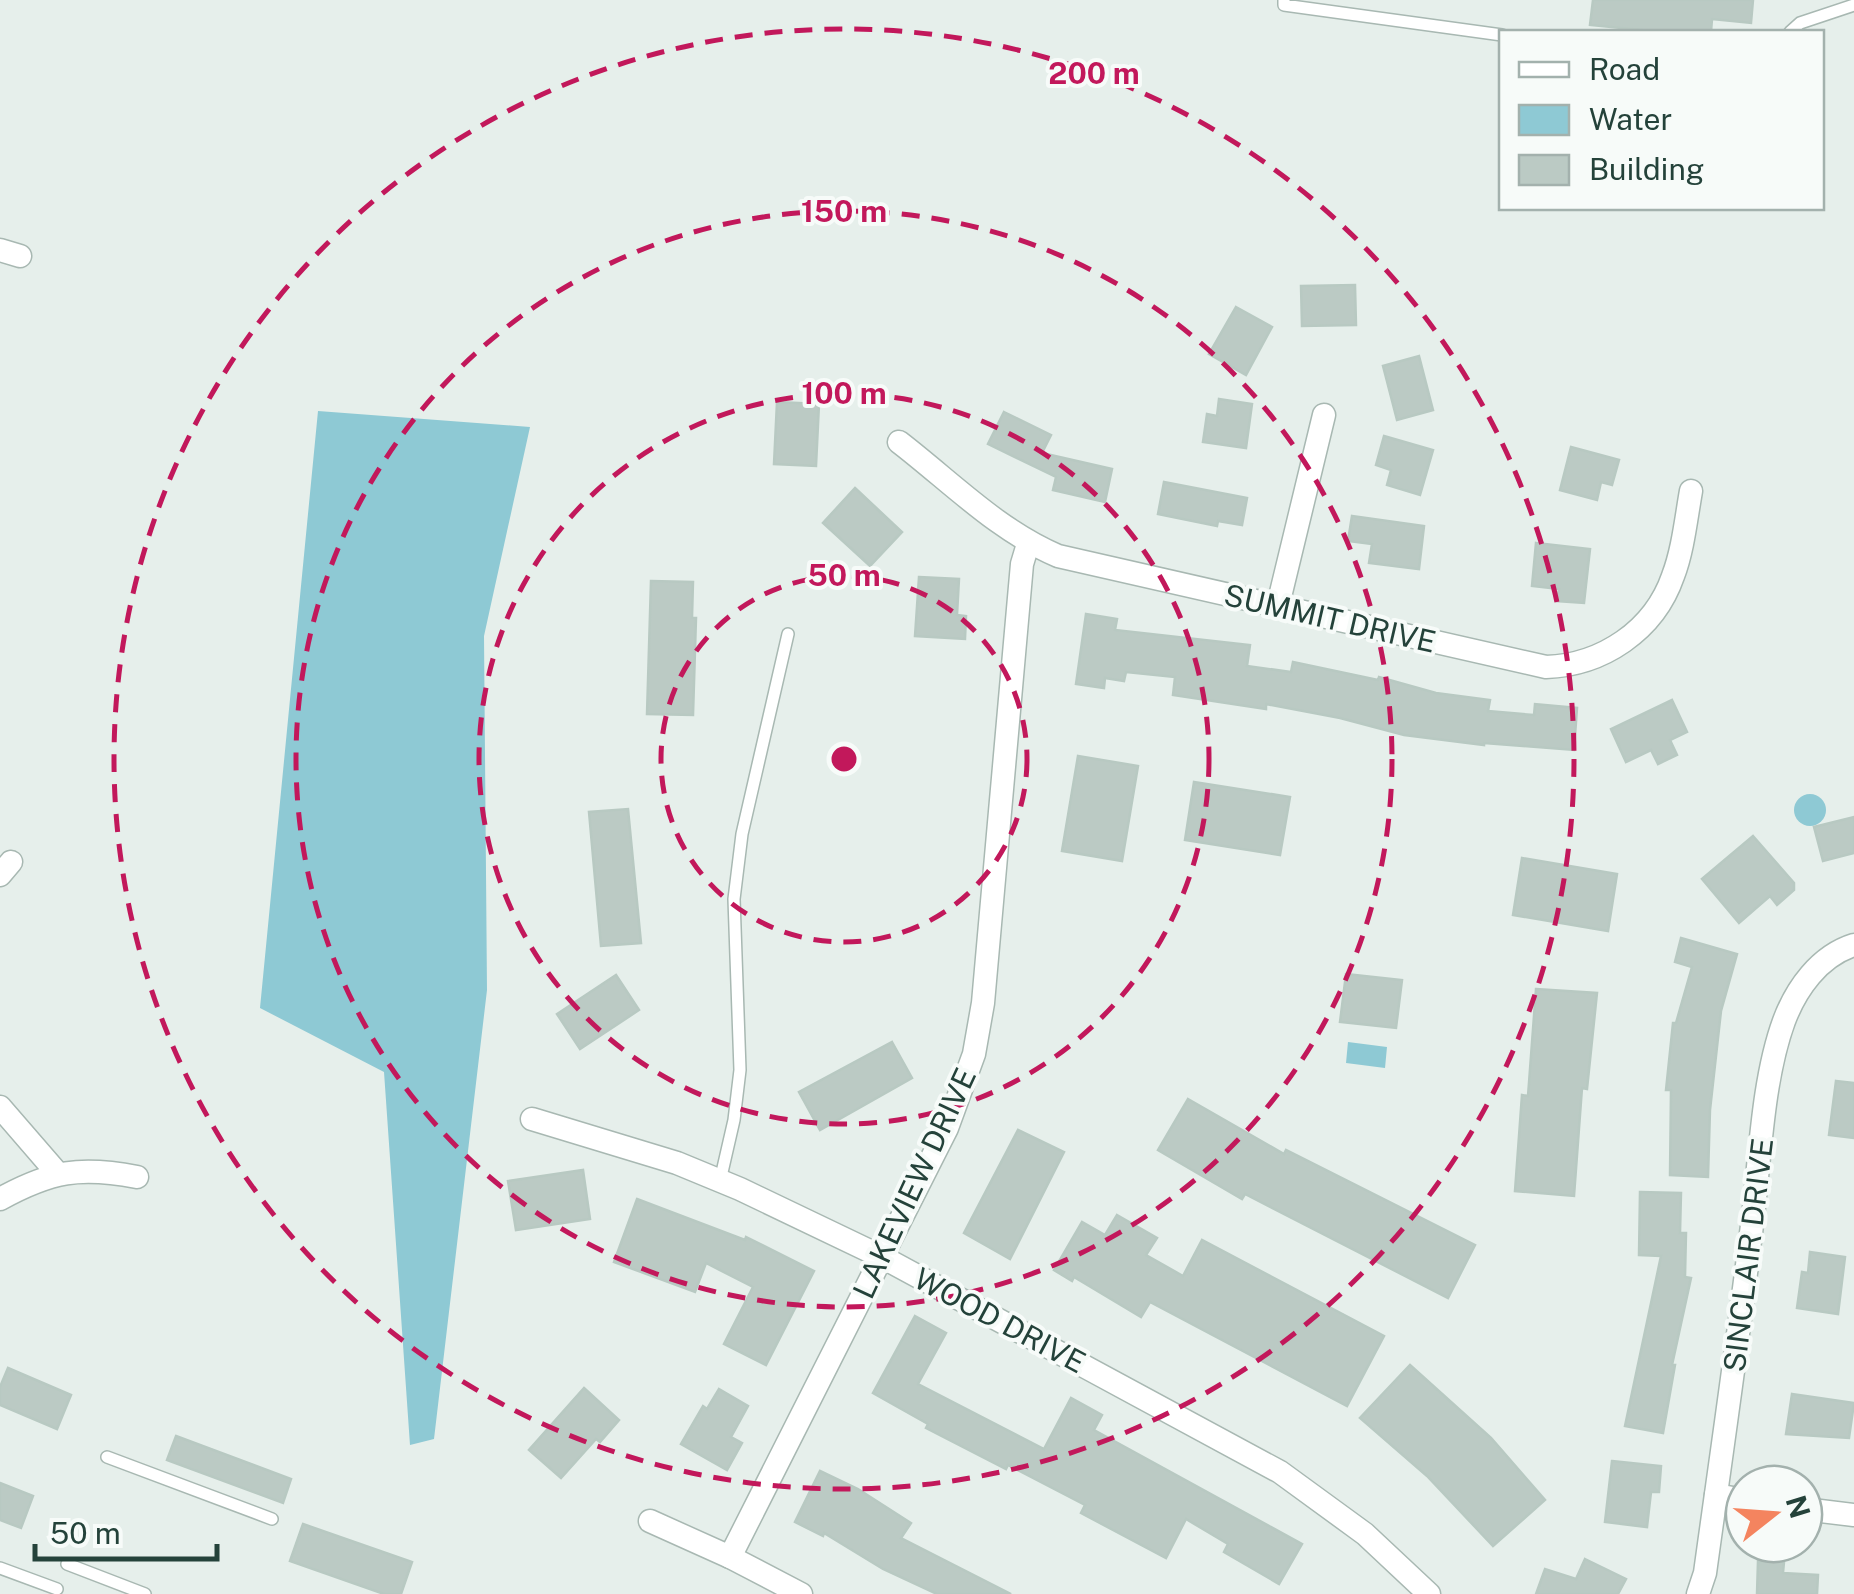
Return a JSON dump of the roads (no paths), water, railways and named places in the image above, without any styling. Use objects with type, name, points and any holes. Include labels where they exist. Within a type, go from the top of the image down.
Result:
[{"type":"street","points":[[1278,605],[1324,415]]},
{"type":"street","name":"SUMMIT DRIVE","points":[[899,442],[1028,544],[1077,562],[1546,667],[1579,664],[1606,654],[1645,622],[1674,576],[1691,491]]},
{"type":"street","name":"LAKEVIEW DRIVE","points":[[730,1557],[947,1128],[974,1054],[995,884],[1022,564],[1028,544]]},
{"type":"street","name":"SINCLAIR DRIVE","points":[[1698,1594],[1705,1573],[1776,1048],[1794,998],[1808,977],[1826,960],[1854,945]]},
{"type":"street","points":[[0,1107],[58,1174]]},
{"type":"street","name":"WOOD DRIVE","points":[[532,1120],[677,1163],[882,1257],[1280,1472],[1365,1534],[1429,1594]]},
{"type":"street","points":[[0,1199],[58,1174],[91,1169],[138,1177]]},
{"type":"street","points":[[1716,1495],[1724,1496]]},
{"type":"street","points":[[1824,1511],[1854,1515]]},
{"type":"street","points":[[650,1521],[801,1594]]},
{"type":"lane","points":[[1284,0],[1284,5],[1499,36]]},
{"type":"lane","points":[[1792,30],[1800,22],[1854,5]]},
{"type":"lane","points":[[720,1181],[740,1070],[734,899],[742,834],[788,634]]},
{"type":"lane","points":[[107,1456],[272,1519]]},
{"type":"lane","points":[[66,1564],[144,1594]]},
{"type":"lane","points":[[0,1568],[57,1589]]},
{"type":"water","points":[[318,411],[530,427],[484,636],[487,990],[434,1439],[410,1445],[384,1072],[260,1008]]},
{"type":"water","points":[[1810,794],[1821,799],[1826,810],[1821,821],[1810,826],[1799,821],[1794,810],[1799,799]]},
{"type":"water","points":[[1348,1042],[1387,1047],[1385,1068],[1346,1063]]}]
